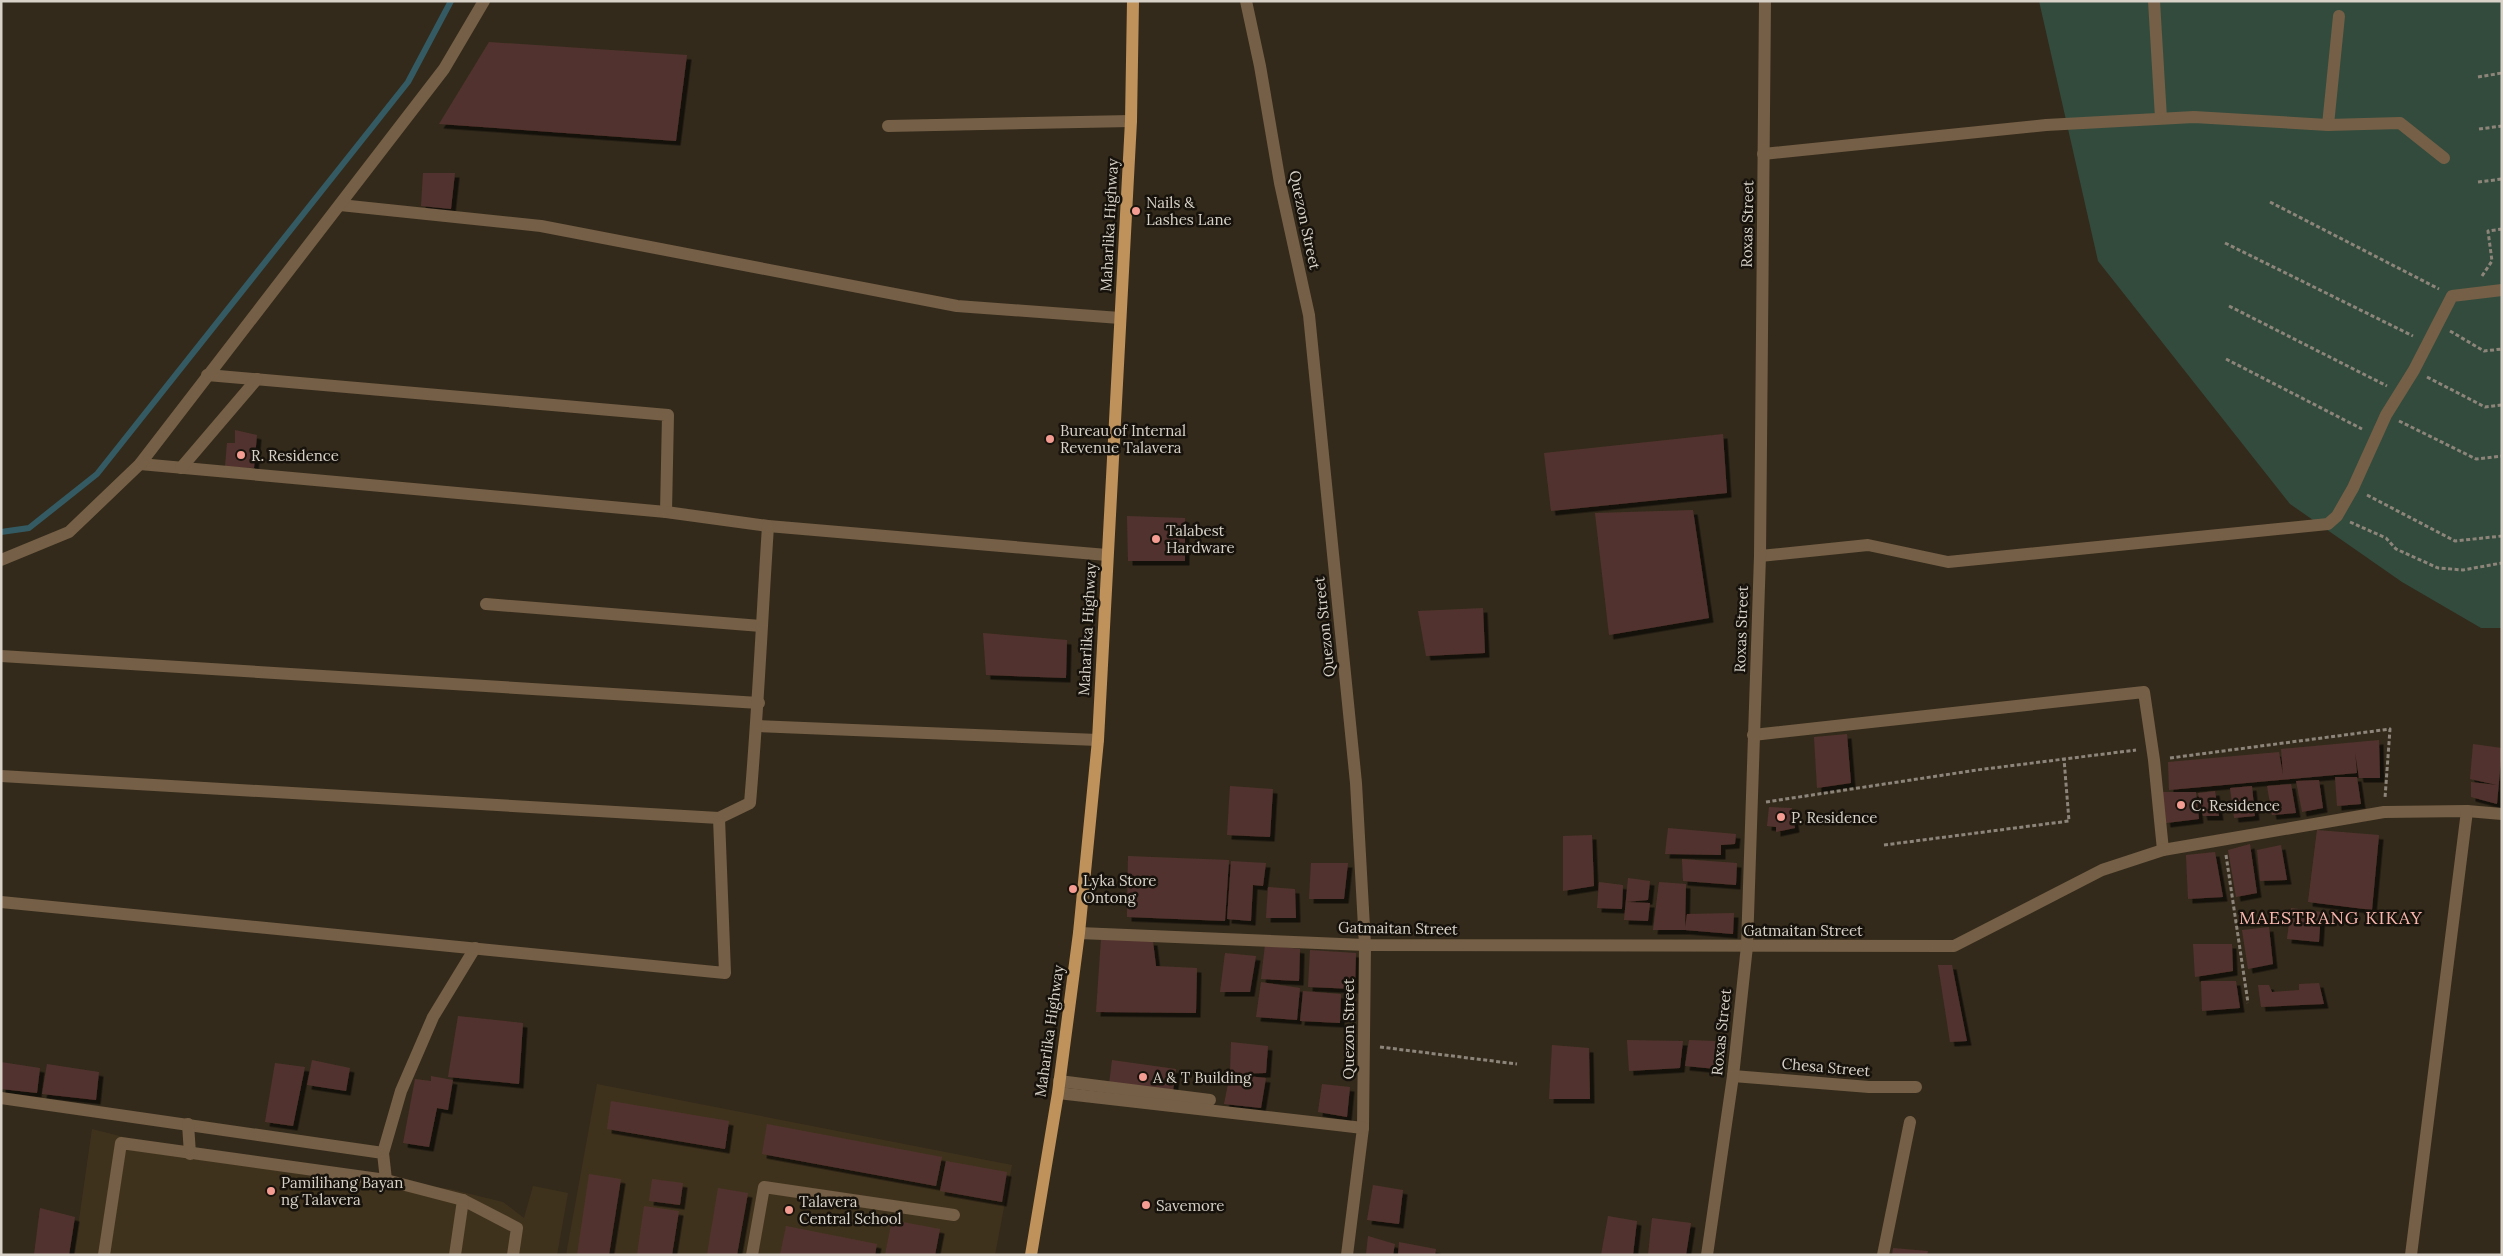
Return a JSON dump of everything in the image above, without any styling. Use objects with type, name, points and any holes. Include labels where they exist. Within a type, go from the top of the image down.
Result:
[{"type":"main road","name":"Maharlika Highway","points":[[1032,1255],[1079,933],[1098,740],[1131,122],[1133,1]]},
{"type":"street","points":[[1,560],[69,532],[140,464],[444,69],[484,1]]},
{"type":"street","name":"Quezon Street","points":[[1246,1],[1260,66],[1280,183],[1309,315],[1356,783],[1365,945],[1363,1128],[1347,1255]]},
{"type":"street","name":"Roxas Street","points":[[1707,1255],[1733,1076],[1747,946],[1760,556],[1765,1]]},
{"type":"street","points":[[2154,1],[2161,118]]},
{"type":"street","points":[[2328,125],[2339,16]]},
{"type":"street","points":[[1764,154],[2046,125],[2194,117],[2328,125],[2400,124],[2444,158]]},
{"type":"street","points":[[888,126],[1131,122]]},
{"type":"street","points":[[340,205],[541,226],[957,306],[1120,318]]},
{"type":"street","points":[[1760,556],[1868,545],[1948,562],[2332,520],[2353,488],[2386,415],[2414,370],[2452,296],[2502,290]]},
{"type":"street","points":[[207,375],[668,415],[666,512]]},
{"type":"street","points":[[181,468],[257,380]]},
{"type":"street","points":[[140,464],[666,512],[768,526],[1107,555]]},
{"type":"street","points":[[1,776],[719,818],[750,803],[759,703],[761,626],[768,526]]},
{"type":"street","points":[[486,604],[761,626]]},
{"type":"street","points":[[1,656],[759,703]]},
{"type":"street","points":[[1753,735],[2144,692],[2153,754],[2163,850]]},
{"type":"street","points":[[757,726],[1098,740]]},
{"type":"street","points":[[2410,1255],[2467,811]]},
{"type":"street","name":"Gatmaitan Street","points":[[1079,933],[1365,945],[1954,946],[2102,870],[2163,850],[2384,812],[2467,811],[2502,814]]},
{"type":"street","points":[[1,902],[725,973],[719,818]]},
{"type":"street","points":[[386,1180],[384,1153],[401,1091],[433,1017],[475,948]]},
{"type":"street","name":"Chesa Street","points":[[1733,1076],[1870,1087],[1916,1087]]},
{"type":"street","points":[[1058,1087],[1210,1100]]},
{"type":"street","points":[[1058,1087],[1363,1128]]},
{"type":"street","points":[[1,1098],[384,1153]]},
{"type":"street","points":[[1883,1255],[1910,1122]]},
{"type":"street","points":[[188,1124],[190,1154]]},
{"type":"street","points":[[104,1255],[121,1143],[386,1180],[463,1200],[517,1228],[513,1255]]},
{"type":"street","points":[[752,1255],[764,1187],[954,1216]]},
{"type":"street","points":[[455,1255],[463,1200]]},
{"type":"path","points":[[2478,77],[2502,74]]},
{"type":"path","points":[[2479,129],[2502,126]]},
{"type":"path","points":[[2478,182],[2502,179]]},
{"type":"path","points":[[2270,202],[2452,296]]},
{"type":"path","points":[[2471,294],[2492,260],[2488,231],[2502,229]]},
{"type":"path","points":[[2225,243],[2427,343]]},
{"type":"path","points":[[2229,306],[2401,393]]},
{"type":"path","points":[[2437,324],[2484,351],[2502,349]]},
{"type":"path","points":[[2226,359],[2376,436]]},
{"type":"path","points":[[2414,370],[2485,407],[2502,405]]},
{"type":"path","points":[[2386,415],[2476,459],[2502,456]]},
{"type":"path","points":[[2353,488],[2455,541],[2502,536]]},
{"type":"path","points":[[2332,520],[2386,538],[2396,549],[2438,568],[2464,570],[2502,563]]},
{"type":"path","points":[[1751,805],[2064,759],[2153,754],[2390,729],[2384,812]]},
{"type":"path","points":[[1884,845],[2069,821],[2064,759]]},
{"type":"path","points":[[2224,840],[2248,1003]]},
{"type":"path","points":[[1364,1045],[1517,1064]]},
{"type":"shaded area","name":"Talavera Central School","points":[[597,1084],[1012,1165],[995,1255],[566,1255]]},
{"type":"shaded area","name":"Pamilihang Bayan ng Talavera","points":[[92,1129],[191,1154],[450,1189],[503,1202],[524,1218],[533,1186],[568,1193],[557,1255],[74,1255]]},
{"type":"green space","points":[[2039,1],[2502,1],[2502,628],[2481,628],[2402,582],[2290,504],[2098,261]]},
{"type":"building","points":[[489,42],[687,55],[676,141],[439,124]]},
{"type":"building","points":[[423,173],[455,173],[451,209],[421,206]]},
{"type":"building","name":"R. Residence","points":[[235,430],[257,435],[254,468],[225,467],[227,443],[235,443]]},
{"type":"building","points":[[1723,434],[1727,493],[1551,511],[1544,453]]},
{"type":"building","points":[[1693,510],[1709,618],[1609,635],[1595,513]]},
{"type":"building","name":"Talabest Hardware","points":[[1127,516],[1185,518],[1185,561],[1128,561]]},
{"type":"building","points":[[1483,608],[1485,653],[1426,656],[1418,611]]},
{"type":"building","points":[[983,633],[1067,640],[1066,678],[986,675]]},
{"type":"building","points":[[1847,734],[1851,783],[1817,788],[1814,737]]},
{"type":"building","points":[[2379,740],[2380,778],[2359,778],[2355,752],[2357,773],[2169,790],[2168,762],[2279,752],[2283,775],[2281,749]]},
{"type":"building","points":[[2473,744],[2502,748],[2497,804],[2471,797],[2471,782],[2497,785],[2470,779]]},
{"type":"building","points":[[2335,777],[2357,777],[2361,804],[2337,806]]},
{"type":"building","points":[[2319,780],[2323,808],[2302,812],[2296,781]]},
{"type":"building","points":[[2291,784],[2296,813],[2272,815],[2267,786]]},
{"type":"building","points":[[1230,786],[1273,789],[1270,837],[1227,835]]},
{"type":"building","points":[[2252,786],[2255,816],[2234,818],[2230,788]]},
{"type":"building","points":[[2215,791],[2219,816],[2203,816],[2198,793]]},
{"type":"building","name":"C. Residence","points":[[2162,792],[2196,792],[2199,819],[2166,823]]},
{"type":"building","name":"P. Residence","points":[[1769,807],[1792,808],[1795,828],[1776,832],[1776,827],[1767,826]]},
{"type":"building","points":[[1668,828],[1736,834],[1735,844],[1721,845],[1721,855],[1665,854]]},
{"type":"building","points":[[2317,830],[2379,835],[2372,910],[2308,902]]},
{"type":"building","points":[[1592,835],[1594,886],[1563,891],[1563,836]]},
{"type":"building","points":[[2250,844],[2257,893],[2236,897],[2228,850]]},
{"type":"building","points":[[2281,845],[2287,880],[2260,881],[2257,850]]},
{"type":"building","points":[[2215,852],[2223,897],[2188,899],[2186,855]]},
{"type":"building","points":[[1128,856],[1229,860],[1225,921],[1127,917]]},
{"type":"building","points":[[1682,859],[1737,863],[1736,885],[1683,881]]},
{"type":"building","points":[[1231,861],[1266,863],[1263,886],[1253,885],[1251,921],[1227,919]]},
{"type":"building","points":[[1311,863],[1348,863],[1344,899],[1309,899]]},
{"type":"building","points":[[1628,878],[1650,881],[1648,900],[1626,902],[1650,903],[1648,921],[1624,920]]},
{"type":"building","points":[[1599,882],[1623,885],[1622,909],[1597,908]]},
{"type":"building","points":[[1659,882],[1686,884],[1685,928],[1687,914],[1734,913],[1733,934],[1685,930],[1653,930]]},
{"type":"building","points":[[1268,887],[1295,889],[1296,918],[1266,918]]},
{"type":"building","points":[[2291,908],[2321,912],[2319,942],[2287,939]]},
{"type":"building","points":[[2269,927],[2273,964],[2248,969],[2242,930]]},
{"type":"building","points":[[1101,939],[1153,941],[1156,966],[1197,968],[1196,1013],[1096,1012]]},
{"type":"building","points":[[2193,944],[2232,944],[2233,971],[2195,977]]},
{"type":"building","points":[[1265,945],[1300,949],[1299,981],[1261,979]]},
{"type":"building","points":[[1310,950],[1356,953],[1355,989],[1308,987]]},
{"type":"building","points":[[1225,953],[1256,956],[1250,992],[1220,992]]},
{"type":"building","points":[[1938,965],[1952,965],[1967,1041],[1950,1042]]},
{"type":"building","points":[[2201,981],[2236,981],[2240,1008],[2202,1011]]},
{"type":"building","points":[[1261,982],[1300,988],[1297,1020],[1256,1017]]},
{"type":"building","points":[[2319,983],[2324,1004],[2261,1007],[2258,985],[2269,985],[2272,992],[2299,990],[2299,984]]},
{"type":"building","points":[[1303,991],[1341,994],[1340,1023],[1300,1021]]},
{"type":"building","points":[[458,1016],[523,1023],[519,1084],[448,1077]]},
{"type":"building","points":[[1627,1040],[1683,1041],[1680,1068],[1629,1071]]},
{"type":"building","points":[[1689,1040],[1715,1041],[1716,1069],[1685,1066]]},
{"type":"building","points":[[1231,1042],[1268,1046],[1266,1073],[1230,1074]]},
{"type":"building","points":[[1552,1045],[1589,1048],[1590,1099],[1549,1099]]},
{"type":"building","points":[[312,1060],[350,1068],[346,1091],[307,1085]]},
{"type":"building","name":"A & T Building","points":[[1112,1060],[1176,1069],[1173,1091],[1109,1085]]},
{"type":"building","points":[[1,1062],[40,1068],[37,1093],[1,1089]]},
{"type":"building","points":[[275,1063],[305,1067],[293,1126],[265,1122]]},
{"type":"building","points":[[47,1064],[99,1072],[96,1100],[42,1094]]},
{"type":"building","points":[[1230,1074],[1266,1078],[1261,1108],[1224,1104]]},
{"type":"building","points":[[431,1076],[453,1080],[448,1110],[437,1108],[429,1147],[403,1143],[415,1079],[431,1081]]},
{"type":"building","points":[[1322,1084],[1350,1087],[1347,1117],[1318,1112]]},
{"type":"building","points":[[611,1101],[729,1121],[725,1149],[607,1129]]},
{"type":"building","points":[[767,1124],[942,1157],[936,1186],[762,1154]]},
{"type":"building","points":[[946,1161],[1007,1172],[1002,1202],[940,1191]]},
{"type":"building","points":[[589,1174],[621,1179],[609,1255],[577,1255]]},
{"type":"building","points":[[652,1179],[683,1183],[680,1205],[649,1201]]},
{"type":"building","points":[[1373,1185],[1403,1190],[1399,1224],[1367,1220]]},
{"type":"building","points":[[718,1188],[748,1193],[737,1255],[707,1255]]},
{"type":"building","points":[[644,1206],[679,1211],[672,1255],[637,1255]]},
{"type":"building","points":[[40,1208],[75,1217],[69,1255],[34,1255]]},
{"type":"building","points":[[1608,1216],[1637,1221],[1633,1255],[1601,1255]]},
{"type":"building","points":[[1652,1218],[1691,1223],[1686,1255],[1648,1255]]},
{"type":"building","points":[[892,1220],[940,1229],[935,1255],[885,1255]]},
{"type":"building","points":[[786,1226],[877,1244],[875,1255],[780,1255]]},
{"type":"building","points":[[1368,1236],[1395,1244],[1393,1255],[1366,1255]]},
{"type":"building","points":[[1399,1242],[1436,1249],[1435,1255],[1398,1255]]},
{"type":"building","points":[[1893,1248],[1928,1251],[1927,1255],[1892,1255]]},
{"type":"waterway","points":[[1,532],[29,528],[97,474],[408,82],[451,1]]},
{"type":"place","name":"Nails & Lashes Lane","points":[[1136,211]]},
{"type":"place","name":"Bureau of Internal Revenue Talavera","points":[[1050,439]]},
{"type":"place","name":"R. Residence","points":[[241,455]]},
{"type":"place","name":"Talabest Hardware","points":[[1156,539]]},
{"type":"place","name":"C. Residence","points":[[2181,805]]},
{"type":"place","name":"P. Residence","points":[[1781,817]]},
{"type":"place","name":"Lyka Store Ontong","points":[[1073,889]]},
{"type":"place","name":"A & T Building","points":[[1143,1077]]},
{"type":"place","name":"Pamilihang Bayan ng Talavera","points":[[271,1191]]},
{"type":"place","name":"Savemore","points":[[1146,1205]]},
{"type":"place","name":"Talavera Central School","points":[[789,1210]]},
{"type":"district","name":"MAESTRANG KIKAY","points":[[2331,917]]}]
